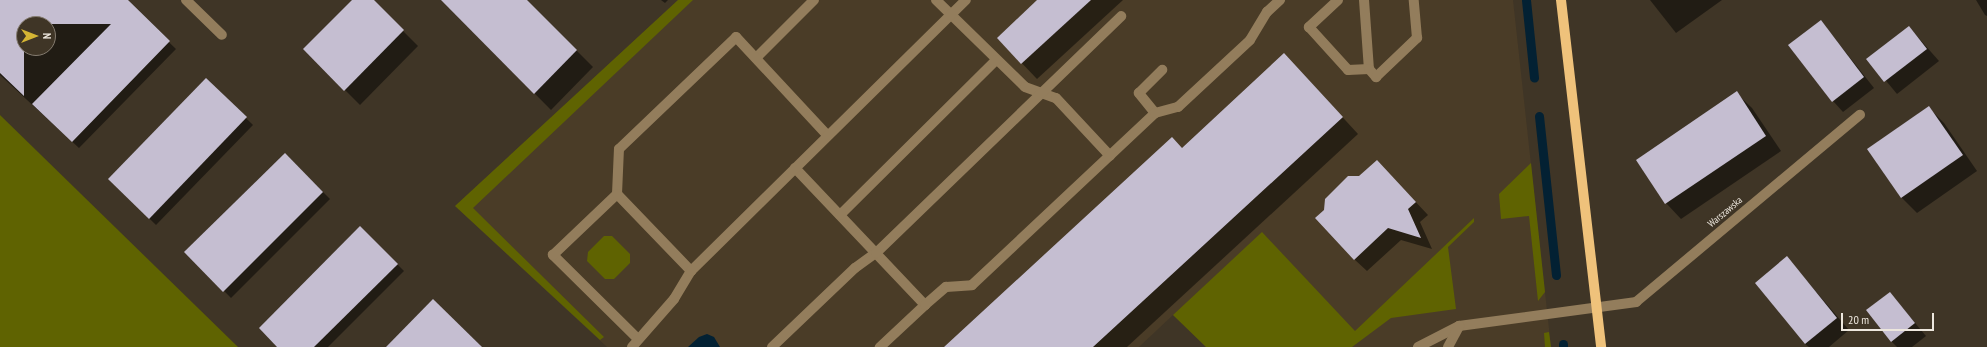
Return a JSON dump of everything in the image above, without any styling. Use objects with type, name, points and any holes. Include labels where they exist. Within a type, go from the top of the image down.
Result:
[{"type":"main road","points":[[1561,0],[1601,347]]},
{"type":"street","points":[[186,0],[222,35]]},
{"type":"street","points":[[756,58],[814,0]]},
{"type":"street","points":[[936,0],[1025,87],[1056,98],[1110,156]]},
{"type":"street","points":[[827,135],[736,37],[619,149],[617,194],[553,255],[635,343],[674,299],[691,271],[827,135],[966,0]]},
{"type":"street","points":[[880,347],[946,287],[972,285],[1155,113],[1178,107],[1250,40],[1267,12],[1280,0]]},
{"type":"street","points":[[1338,0],[1310,26],[1348,70],[1369,69]]},
{"type":"street","points":[[1364,0],[1369,69],[1376,77],[1417,38],[1414,0]]},
{"type":"street","points":[[772,347],[855,268],[876,253],[1121,16]]},
{"type":"street","points":[[840,215],[996,60]]},
{"type":"street","points":[[1155,113],[1139,93],[1162,70]]},
{"type":"street","name":"Warszawska","points":[[1418,347],[1459,326],[1636,302],[1860,115]]},
{"type":"street","points":[[795,168],[925,305]]},
{"type":"street","points":[[617,194],[691,271]]},
{"type":"street","points":[[1448,347],[1459,326]]},
{"type":"shaded area","points":[[678,0],[1513,0],[1551,347],[1206,347],[1173,315],[1139,347],[607,347],[455,206]]},
{"type":"shaded area","points":[[678,0],[693,0],[473,208],[604,337],[600,340],[455,206]]},
{"type":"shaded area","points":[[0,115],[238,347],[0,347]]},
{"type":"shaded area","points":[[1531,163],[1545,292],[1538,301],[1529,216],[1501,219],[1499,194]]},
{"type":"shaded area","points":[[1474,218],[1474,222],[1448,247],[1456,309],[1391,318],[1352,347],[1206,347],[1173,315],[1262,232],[1355,331]]},
{"type":"shaded area","points":[[604,236],[612,236],[630,254],[630,263],[614,279],[605,279],[587,261],[588,252]]},
{"type":"shaded area","points":[[1549,332],[1551,347],[1545,347],[1544,333]]},
{"type":"water","points":[[707,334],[714,337],[720,347],[688,347],[699,337]]},
{"type":"building","points":[[0,0],[128,0],[170,41],[72,142],[32,104],[111,24],[56,24],[56,16],[16,16],[16,56],[24,56],[24,96],[0,73]]},
{"type":"building","points":[[352,0],[374,0],[404,30],[344,91],[303,49]]},
{"type":"building","points":[[441,0],[527,0],[577,50],[534,94]]},
{"type":"building","points":[[1037,0],[1091,0],[1021,64],[997,38]]},
{"type":"building","points":[[1821,20],[1864,77],[1832,102],[1788,45]]},
{"type":"building","points":[[1909,26],[1927,49],[1884,82],[1866,59]]},
{"type":"building","points":[[1284,53],[1343,117],[1093,347],[944,347],[1172,137],[1182,148]]},
{"type":"building","points":[[206,78],[247,117],[149,219],[108,179]]},
{"type":"building","points":[[1737,91],[1766,136],[1665,204],[1636,160]]},
{"type":"building","points":[[1929,106],[1963,155],[1901,198],[1867,149]]},
{"type":"building","points":[[285,153],[323,192],[223,292],[184,252]]},
{"type":"building","points":[[1377,160],[1416,202],[1408,209],[1421,238],[1388,228],[1354,260],[1315,218],[1324,210],[1325,199],[1348,176],[1359,176]]},
{"type":"building","points":[[360,226],[398,264],[314,347],[277,347],[259,328]]},
{"type":"building","points":[[1787,256],[1837,318],[1805,344],[1755,283]]},
{"type":"building","points":[[1890,292],[1915,323],[1891,342],[1866,310]]},
{"type":"building","points":[[433,299],[482,347],[386,347]]},
{"type":"waterway","points":[[1526,0],[1534,78]]},
{"type":"waterway","points":[[1539,116],[1556,275]]}]
